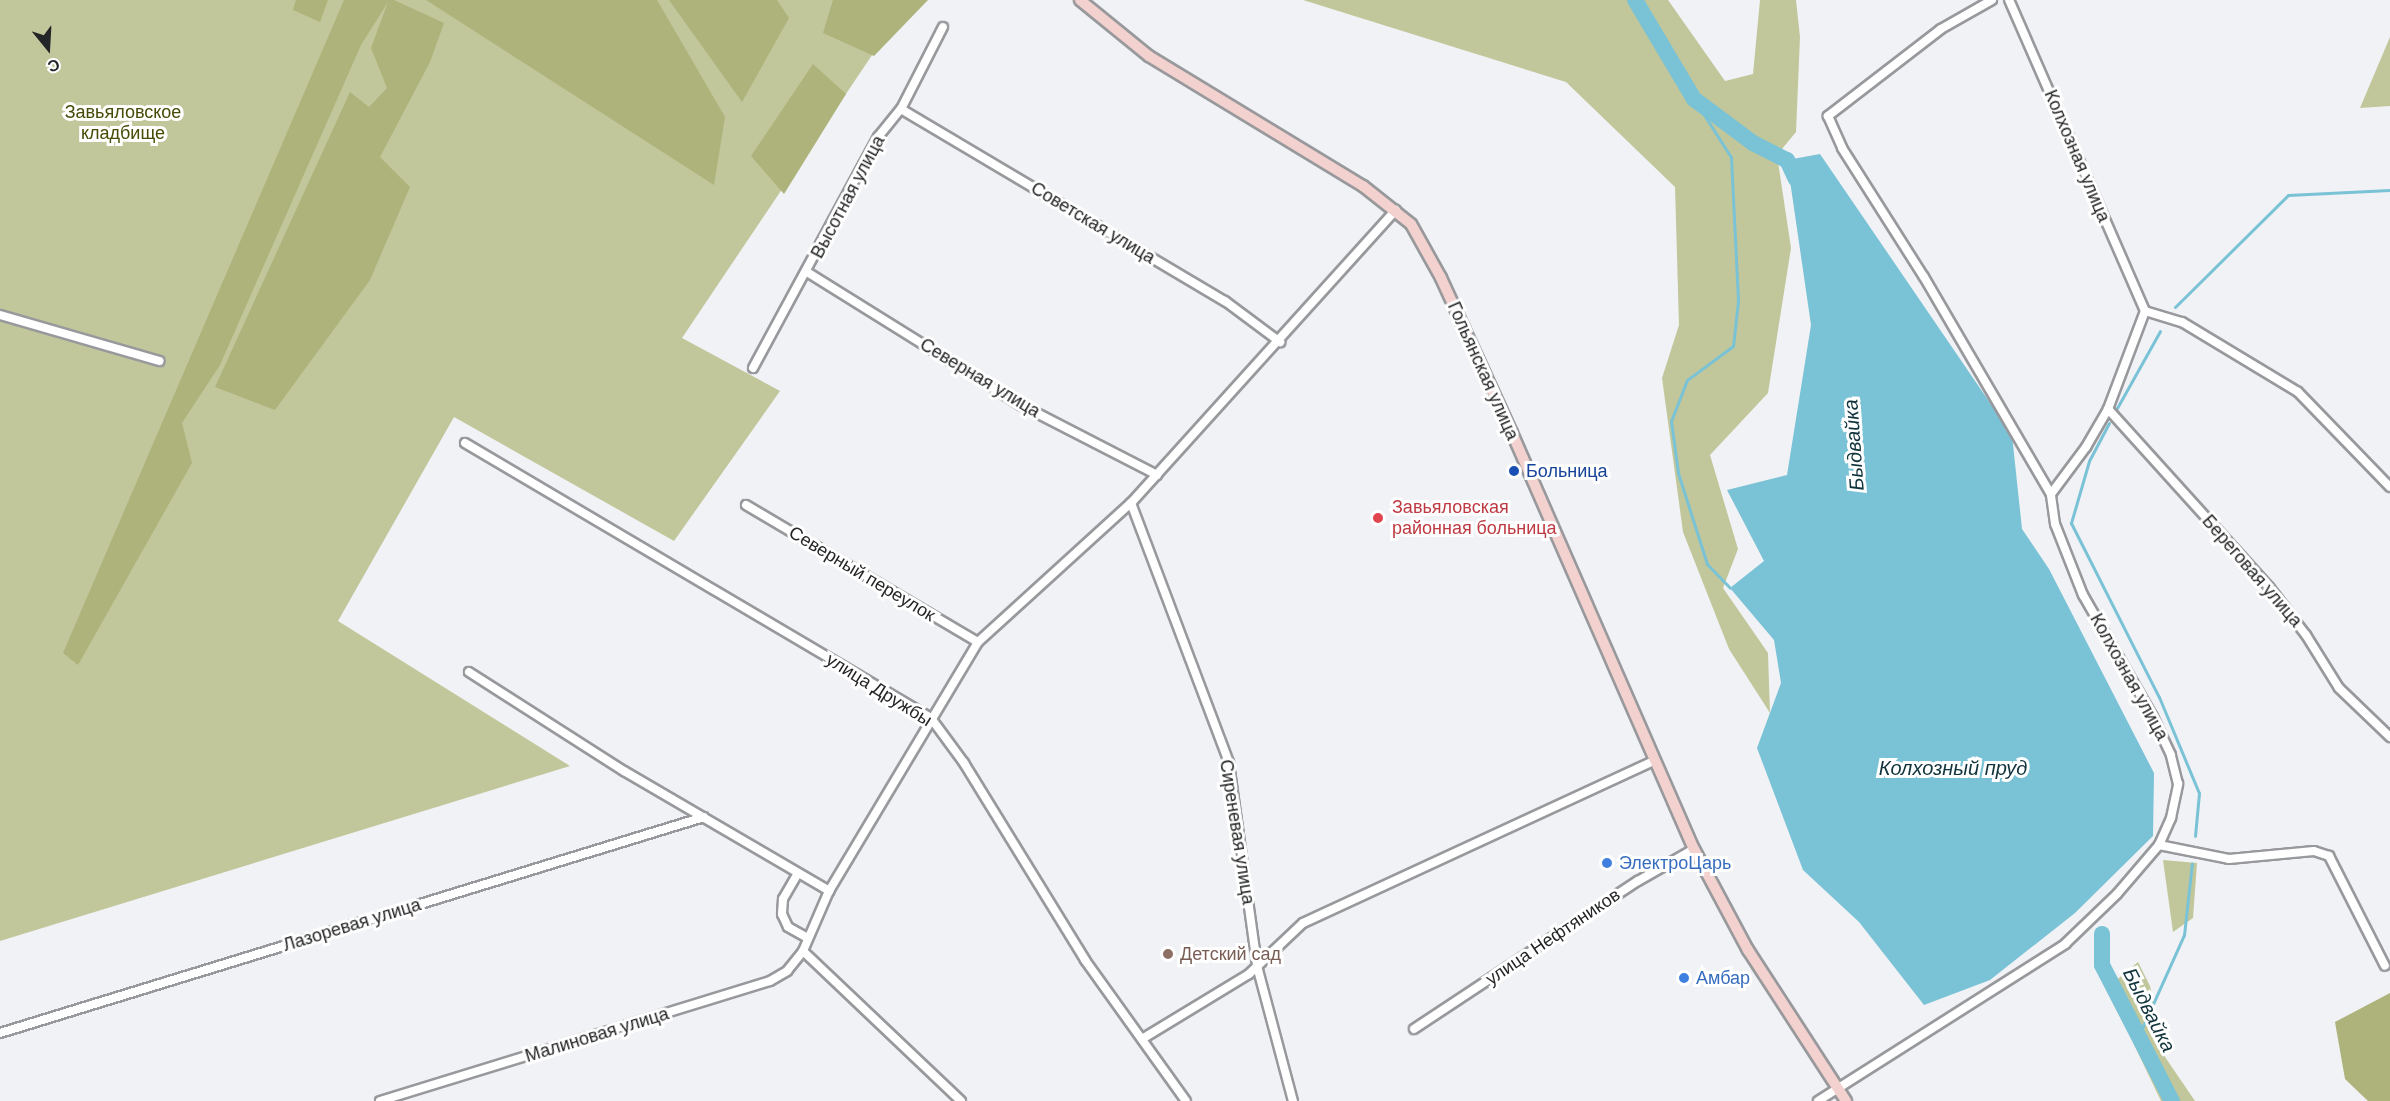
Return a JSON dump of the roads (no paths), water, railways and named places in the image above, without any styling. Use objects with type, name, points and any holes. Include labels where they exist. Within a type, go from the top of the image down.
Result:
[{"type":"main road","name":"Гольянская улица","points":[[1080,0],[1149,56],[1363,186],[1396,210],[1415,231],[1441,278],[1694,849],[1748,950],[1846,1101]]},
{"type":"street","points":[[1992,0],[1941,29],[1828,116],[1842,148],[1924,277],[2051,494],[2086,447],[2108,409],[2136,344],[2145,311],[2182,322],[2298,392],[2390,487]]},
{"type":"street","name":"Колхозная улица","points":[[2009,0],[2145,311]]},
{"type":"street","name":"Высотная улица","points":[[753,368],[807,272],[878,137],[901,109],[943,27]]},
{"type":"street","name":"Советская улица","points":[[901,109],[1225,301],[1280,342]]},
{"type":"street","points":[[960,1101],[803,951],[806,938],[829,891],[978,642],[1131,503],[1280,342],[1396,210]]},
{"type":"street","name":"Северная улица","points":[[807,272],[1022,405],[1157,475]]},
{"type":"street","points":[[0,315],[159,361]]},
{"type":"street","name":"Береговая улица","points":[[2108,409],[2269,587],[2306,635],[2339,688],[2390,737]]},
{"type":"street","name":"улица Дружбы","points":[[465,443],[931,718],[994,810],[1085,960],[1186,1101]]},
{"type":"street","name":"Колхозная улица","points":[[1818,1101],[1837,1087],[1972,1006],[2065,944],[2117,894],[2159,845],[2171,818],[2178,784],[2171,755],[2084,595],[2055,524],[2051,494]]},
{"type":"street","name":"Сиреневая улица","points":[[1131,503],[1229,764],[1257,966],[1293,1101]]},
{"type":"street","name":"Северный переулок","points":[[746,505],[978,642]]},
{"type":"street","points":[[469,672],[704,818],[829,891]]},
{"type":"street","points":[[1142,1039],[1257,966],[1303,923],[1654,761]]},
{"type":"street","name":"Лазоревая улица","points":[[0,1033],[704,818]]},
{"type":"street","points":[[2159,845],[2229,859],[2314,851],[2330,856],[2385,966]]},
{"type":"street","name":"улица Нефтяников","points":[[1414,1029],[1638,880],[1694,849]]},
{"type":"street","points":[[798,873],[783,899],[782,914],[788,927],[806,938]]},
{"type":"street","name":"Малиновая улица","points":[[380,1101],[763,983],[780,976],[803,951]]},
{"type":"water","name":"Колхозный пруд","points":[[1820,154],[2012,435],[2022,529],[2049,569],[2154,773],[2153,836],[2075,913],[1990,980],[1924,1005],[1859,922],[1803,870],[1757,748],[1781,683],[1774,640],[1730,588],[1764,561],[1727,490],[1787,475],[1811,325],[1787,160]]},
{"type":"waterway","name":"Быдвайка","points":[[1635,0],[1694,99],[1753,143],[1787,160],[1796,179]]},
{"type":"waterway","points":[[1694,99],[1731,157],[1738,301],[1733,346],[1687,380],[1671,421],[1678,473],[1707,564],[1730,588]]},
{"type":"waterway","points":[[2175,307],[2288,195],[2390,190]]},
{"type":"waterway","points":[[2117,408],[2160,331]]},
{"type":"waterway","points":[[2109,423],[2089,461],[2071,523],[2159,697],[2199,793],[2195,836]]},
{"type":"waterway","points":[[2139,1035],[2184,935],[2192,863]]},
{"type":"waterway","name":"Быдвайка","points":[[2102,934],[2102,965],[2172,1101]]},
{"type":"place","name":"Больница","points":[[1514,471]]},
{"type":"place","name":"Завьяловская районная больница","points":[[1378,518]]},
{"type":"place","name":"ЭлектроЦарь","points":[[1607,863]]},
{"type":"place","name":"Детский сад","points":[[1168,954]]},
{"type":"place","name":"Амбар","points":[[1684,978]]},
{"type":"park label","name":"Завьяловское кладбище","points":[[123,123]]}]
